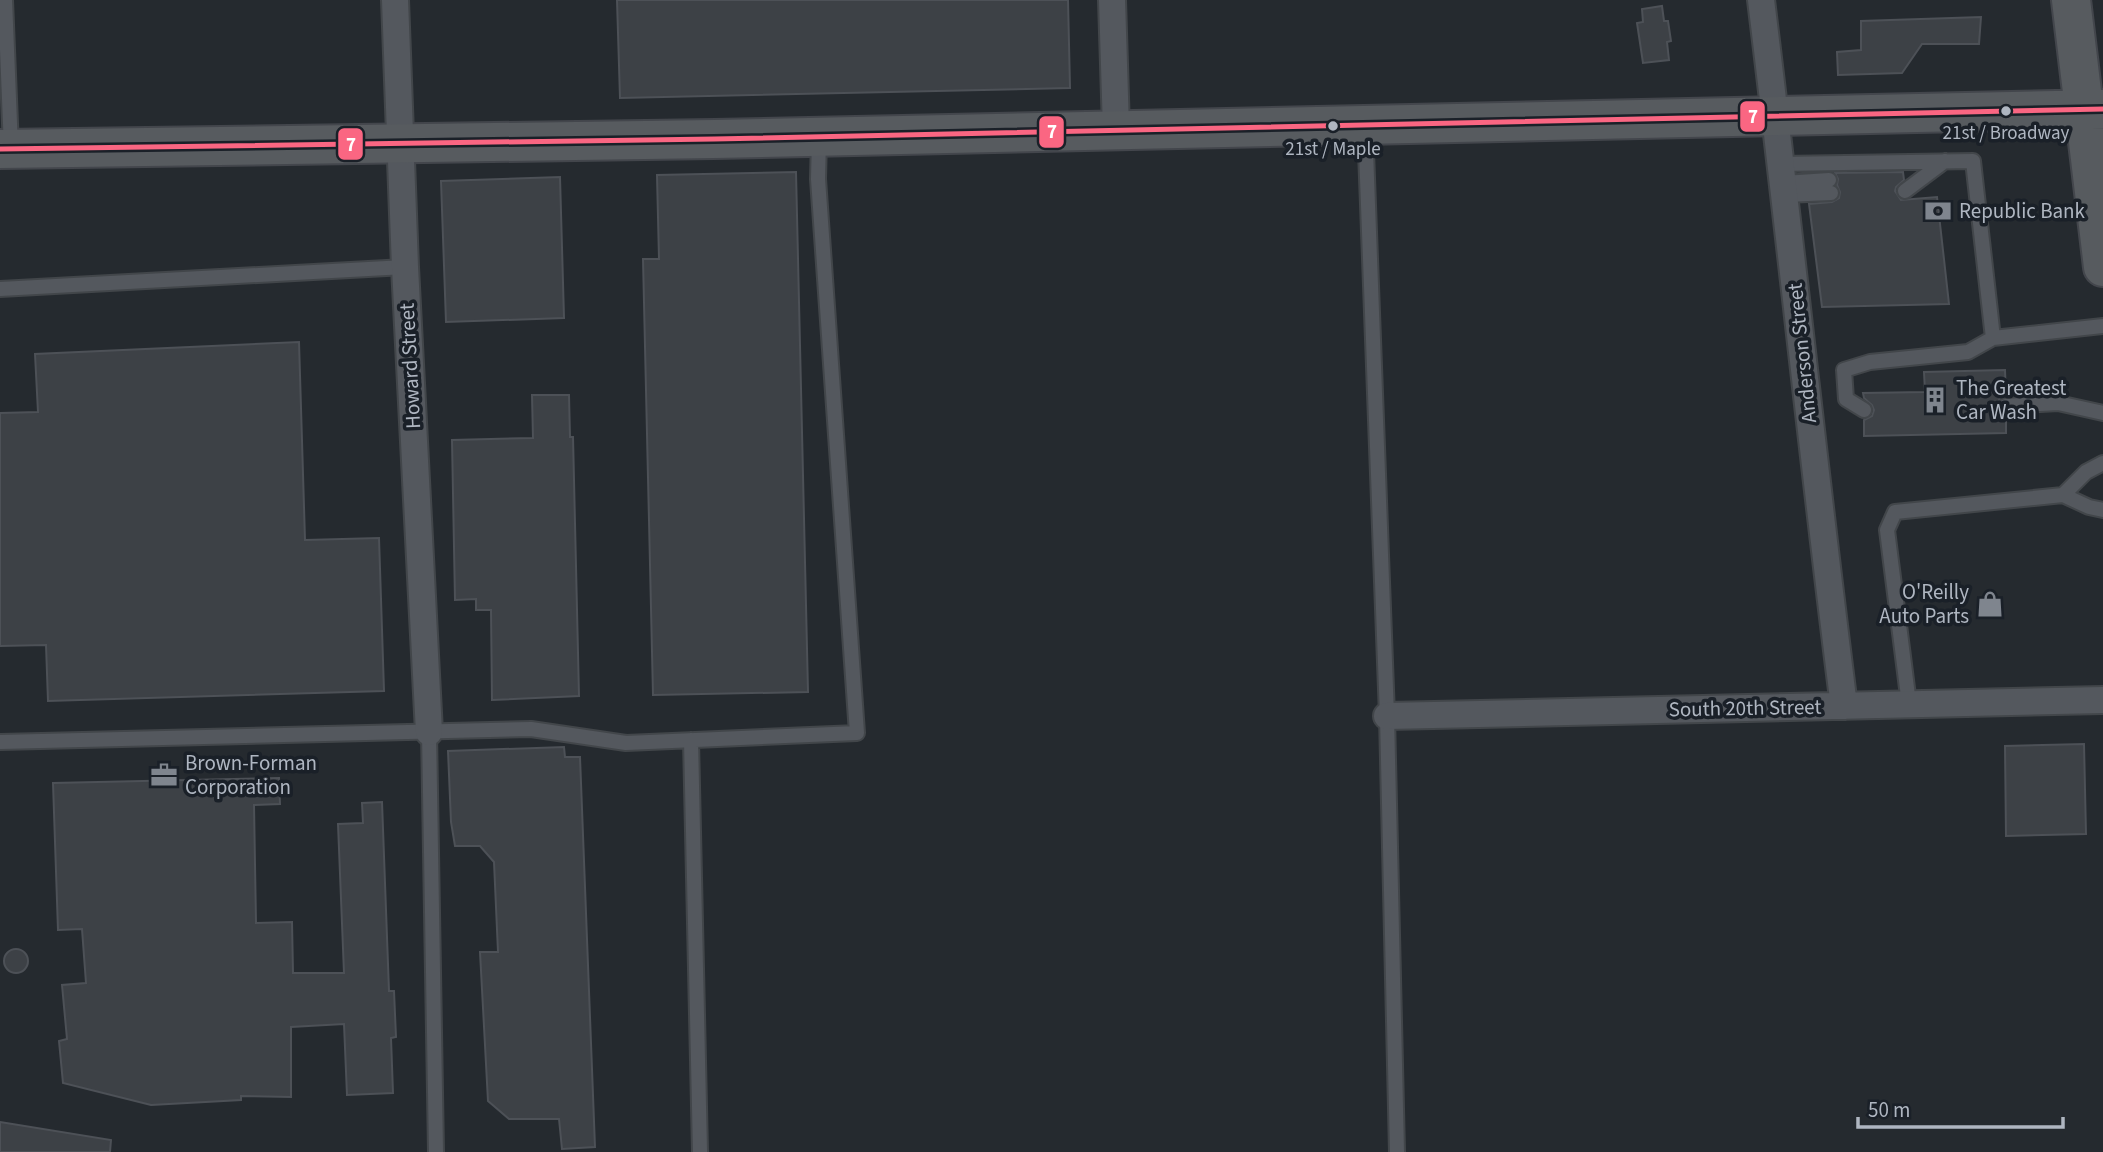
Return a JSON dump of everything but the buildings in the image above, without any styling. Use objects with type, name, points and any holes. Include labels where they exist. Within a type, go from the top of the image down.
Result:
[{"type":"main road","points":[[2071,0],[2094,110],[2103,267]]},
{"type":"main road","points":[[5,149],[819,136],[2094,110]]},
{"type":"street","name":"Howard Street","points":[[395,0],[405,267],[429,732]]},
{"type":"street","points":[[1112,0],[1116,129]]},
{"type":"street","name":"Anderson Street","points":[[1761,0],[1812,455],[1844,706]]},
{"type":"street","name":"South 20th Street","points":[[1387,716],[2103,700]]},
{"type":"lane","points":[[5,0],[5,149]]},
{"type":"lane","points":[[1362,125],[1366,151],[1387,716],[1397,1152]]},
{"type":"lane","points":[[0,742],[531,729],[626,743],[857,733],[818,179],[819,136]]},
{"type":"lane","points":[[1904,185],[1945,161]]},
{"type":"lane","points":[[1783,181],[1945,161],[1973,161],[1993,338]]},
{"type":"lane","points":[[1783,181],[1830,187]]},
{"type":"lane","points":[[0,289],[405,267]]},
{"type":"lane","points":[[1864,410],[1846,399],[1844,370],[1870,362],[1968,352],[1993,338],[2103,326]]},
{"type":"lane","points":[[2006,406],[2058,403],[2103,413]]},
{"type":"lane","points":[[2063,495],[2086,472],[2103,463]]},
{"type":"lane","points":[[1909,704],[1886,530],[1895,512],[2063,495],[2089,507],[2103,510]]},
{"type":"lane","points":[[429,732],[436,1152]]},
{"type":"lane","points":[[691,740],[700,1152]]},
{"type":"transit line","name":"7","points":[[0,149],[714,139],[2103,109]]},
{"type":"place","name":"21st / Broadway","points":[[2006,111]]},
{"type":"place","name":"21st / Maple","points":[[1333,126]]},
{"type":"place","name":"Republic Bank","points":[[1938,211]]},
{"type":"place","name":"The Greatest Car Wash","points":[[1935,400]]},
{"type":"place","name":"O'Reilly Auto Parts","points":[[1990,604]]},
{"type":"place","name":"Brown-Forman Corporation","points":[[164,775]]}]
